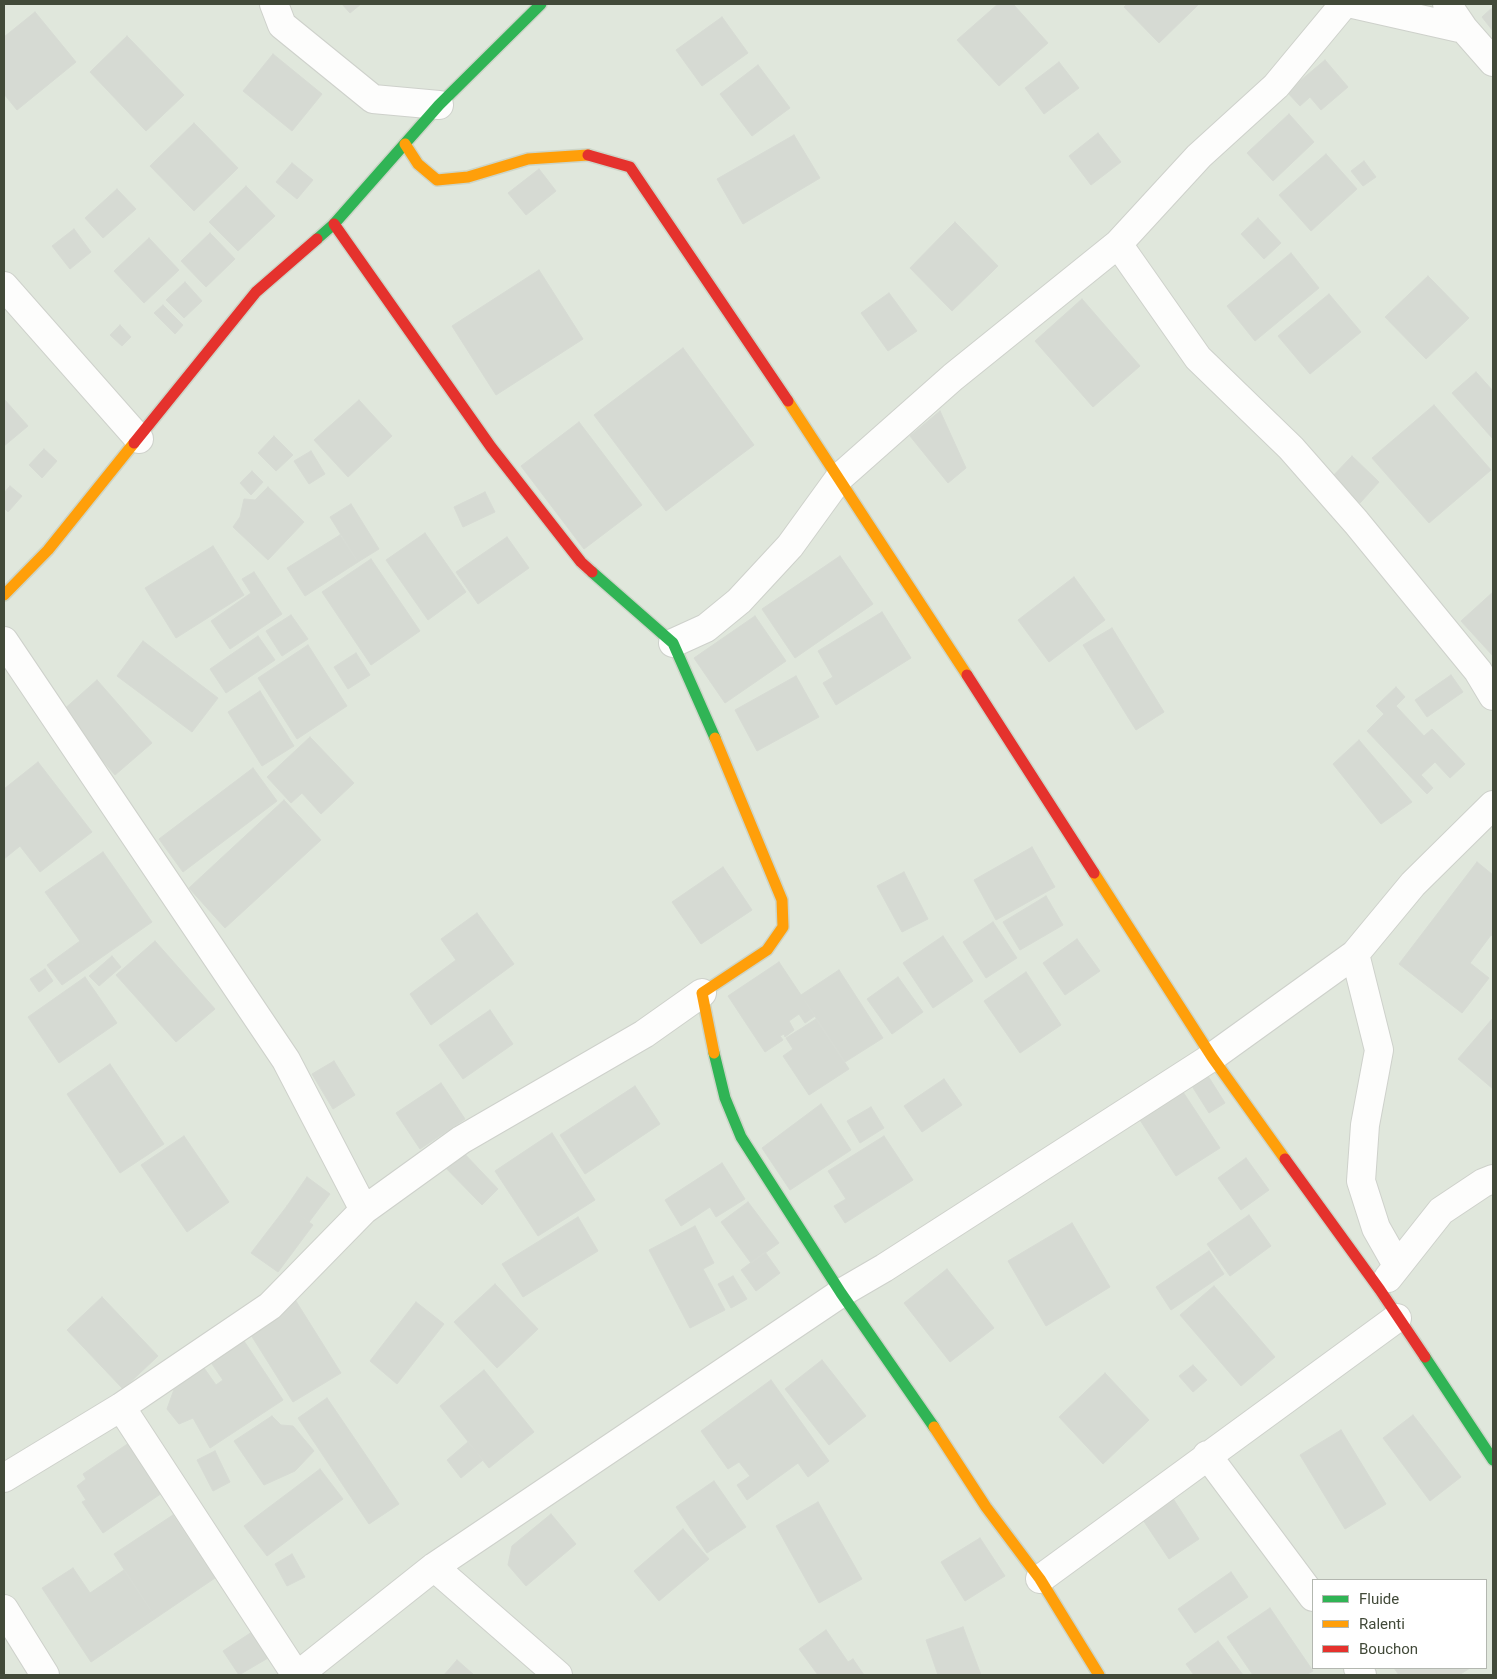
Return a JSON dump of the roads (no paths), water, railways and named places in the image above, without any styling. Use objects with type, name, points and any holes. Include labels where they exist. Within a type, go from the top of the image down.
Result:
[{"type":"street","points":[[274,4],[282,25],[373,99],[439,106]]},
{"type":"street","points":[[4,595],[48,550],[256,292],[334,224],[439,106],[541,4]]},
{"type":"street","points":[[673,643],[706,628],[739,601],[790,546],[840,477],[954,377],[1118,244],[1199,156],[1276,86],[1344,4]]},
{"type":"street","points":[[1354,4],[1464,29]]},
{"type":"street","points":[[1447,4],[1464,29],[1493,62]]},
{"type":"street","points":[[405,144],[418,164],[438,180],[468,177],[528,159],[592,155],[630,167],[840,477],[1212,1057],[1380,1290],[1493,1460]]},
{"type":"street","points":[[4,1478],[121,1407],[270,1306],[364,1210],[461,1140],[644,1034],[767,950],[783,927],[782,900],[733,779],[673,643],[581,562],[491,447],[334,224]]},
{"type":"street","points":[[1118,244],[1198,358],[1298,455],[1356,522],[1478,671],[1493,696]]},
{"type":"street","points":[[8,301],[139,439]]},
{"type":"street","points":[[4,641],[286,1060],[364,1210]]},
{"type":"street","points":[[121,1407],[297,1675],[434,1567],[841,1293],[892,1263],[1212,1057],[1355,954],[1413,884],[1489,817]]},
{"type":"street","points":[[1355,954],[1379,1050],[1365,1125],[1361,1181],[1376,1228],[1397,1264]]},
{"type":"street","points":[[702,993],[716,1064],[726,1098],[741,1137],[841,1293],[946,1445],[986,1507],[1040,1578],[1099,1675]]},
{"type":"street","points":[[1380,1290],[1397,1264],[1441,1211],[1493,1178]]},
{"type":"street","points":[[1040,1578],[1397,1318]]},
{"type":"street","points":[[1207,1455],[1312,1596]]},
{"type":"street","points":[[434,1567],[558,1675]]},
{"type":"street","points":[[4,1609],[45,1675]]}]
